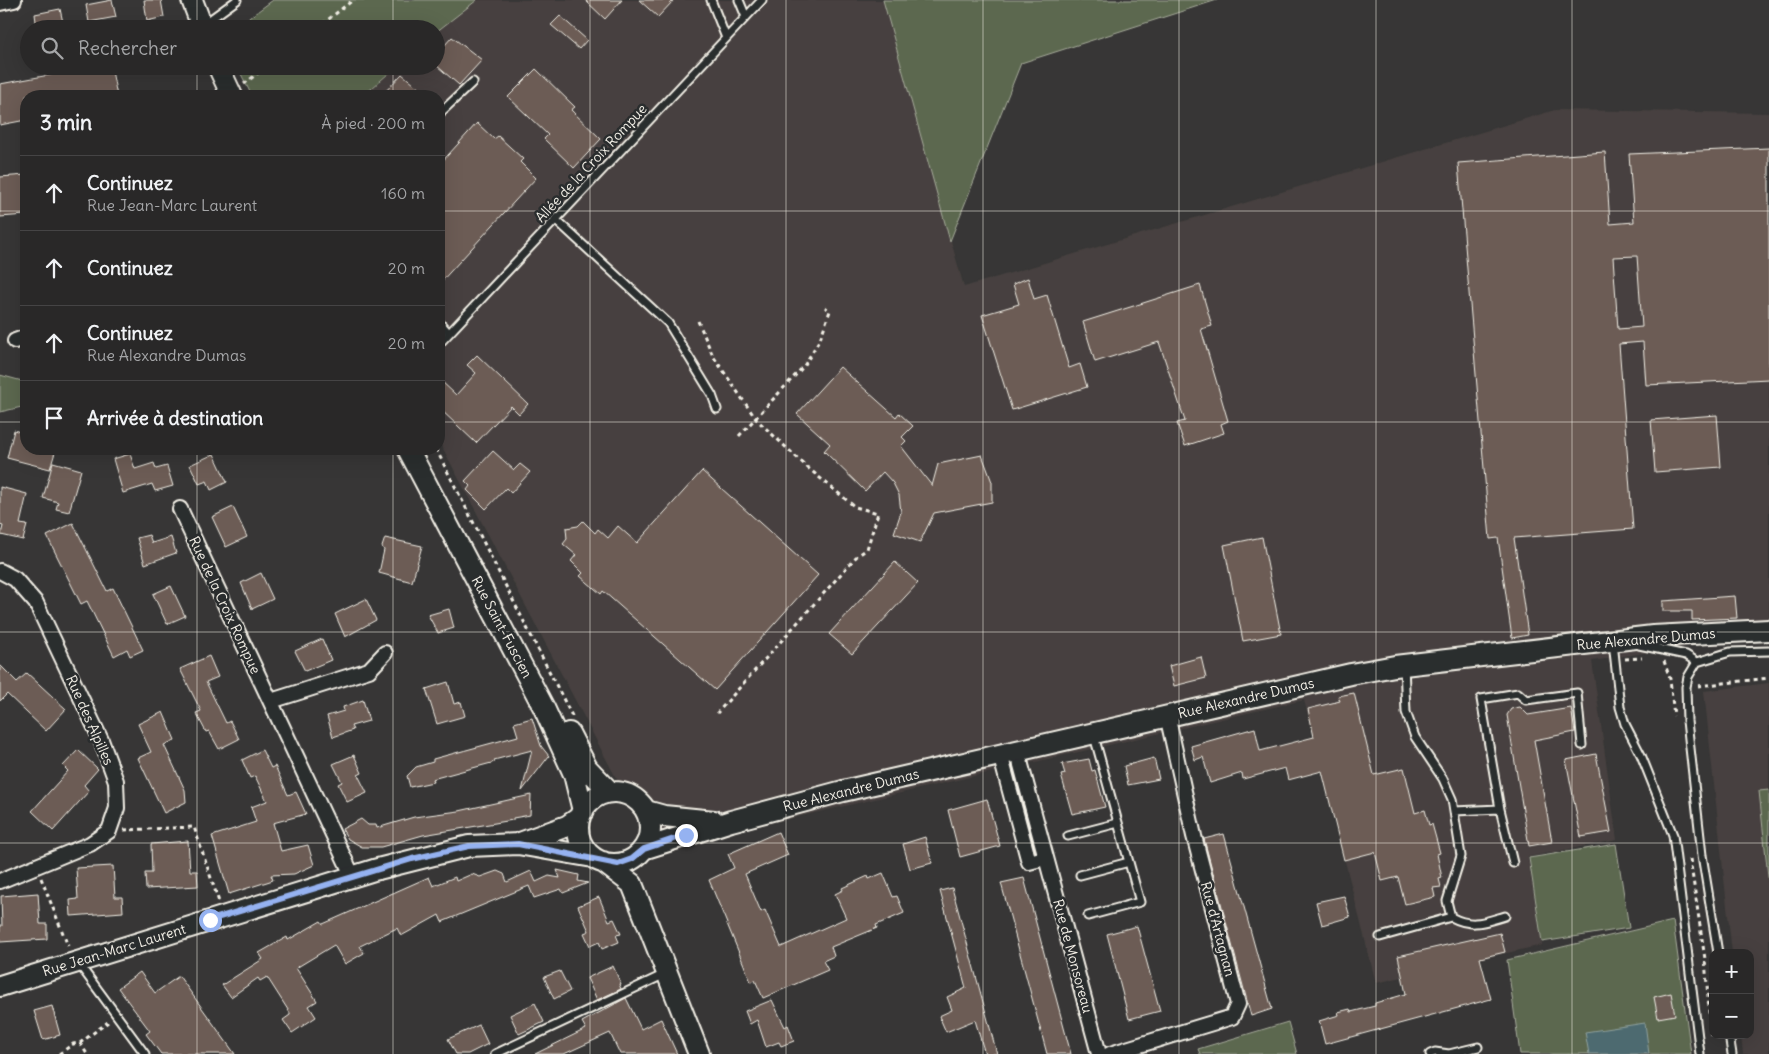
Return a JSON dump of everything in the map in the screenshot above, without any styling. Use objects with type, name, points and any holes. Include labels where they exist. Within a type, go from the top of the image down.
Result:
[{"type":"street","points":[[0,3],[14,0]]},
{"type":"street","points":[[192,0],[199,20]]},
{"type":"street","points":[[226,75],[238,90]]},
{"type":"street","name":"Rue Saint-Fuscien","points":[[411,455],[544,708],[574,774],[582,814]]},
{"type":"street","name":"Rue Saint-Fuscien","points":[[425,455],[587,768],[610,792]]},
{"type":"street","name":"Rue de la Croix Rompue","points":[[180,509],[354,876]]},
{"type":"street","name":"Rue des Alpilles","points":[[0,571],[14,579],[36,603],[101,740],[116,781],[116,808],[109,831]]},
{"type":"street","name":"Rue Alexandre Dumas","points":[[641,852],[731,821],[1010,752],[1351,674],[1404,665],[1614,650],[1675,634],[1769,630]]},
{"type":"street","points":[[271,701],[369,670],[385,653]]},
{"type":"street","name":"Rue d'Artagnan","points":[[1110,1054],[1232,1017],[1238,1004],[1194,836],[1167,715]]},
{"type":"street","points":[[1010,752],[1029,862],[1045,858]]},
{"type":"street","name":"Rue de Monsoreau","points":[[1010,752],[1045,858],[1099,1054]]},
{"type":"street","points":[[632,884],[641,852],[650,834],[650,826],[646,811],[641,804],[627,795],[610,792],[594,798],[582,814],[580,839],[598,860],[632,884],[699,1054]]},
{"type":"street","name":"Rue Alexandre Dumas","points":[[646,811],[684,819],[731,821]]},
{"type":"street","name":"Rue Jean-Marc Laurent","points":[[518,844],[567,826],[582,814]]},
{"type":"street","points":[[0,881],[90,844],[109,831]]},
{"type":"street","name":"Rue Jean-Marc Laurent","points":[[0,986],[354,876],[424,856],[469,846],[518,844],[598,860]]},
{"type":"street","points":[[598,860],[625,862],[641,852]]},
{"type":"lane","points":[[211,20],[237,0]]},
{"type":"lane","points":[[711,0],[726,38]]},
{"type":"lane","points":[[739,0],[746,18]]},
{"type":"lane","name":"Allée de la Croix Rompue","points":[[445,337],[762,0]]},
{"type":"lane","points":[[445,108],[473,82]]},
{"type":"lane","points":[[555,219],[668,324],[712,395],[717,409]]},
{"type":"lane","points":[[445,329],[449,333]]},
{"type":"lane","points":[[1697,662],[1686,655],[1614,650],[1620,707],[1625,724],[1641,755],[1673,835],[1700,1054]]},
{"type":"lane","points":[[1717,949],[1702,855],[1687,721],[1686,687],[1688,677],[1697,662],[1730,652],[1769,651]]},
{"type":"lane","points":[[1404,665],[1406,712],[1415,737],[1444,779],[1452,799],[1461,856],[1447,901],[1451,917]]},
{"type":"lane","points":[[1513,863],[1500,809],[1481,698],[1518,693],[1526,700],[1577,694],[1582,745]]},
{"type":"lane","points":[[1088,916],[1140,902],[1096,743],[1091,733]]},
{"type":"lane","points":[[1454,811],[1500,809]]},
{"type":"lane","points":[[1068,836],[1118,823]]},
{"type":"lane","points":[[1080,875],[1129,862]]},
{"type":"lane","points":[[1380,937],[1451,917],[1464,924],[1473,924],[1505,916]]},
{"type":"lane","points":[[77,962],[145,1054]]},
{"type":"lane","points":[[495,1054],[667,973]]},
{"type":"lane","points":[[1730,1039],[1732,1054]]},
{"type":"lane","points":[[1430,1054],[1435,1052],[1449,1054],[1478,1047]]},
{"type":"path","points":[[327,20],[353,0]]},
{"type":"path","points":[[238,90],[256,75]]},
{"type":"path","points":[[739,436],[804,366],[823,332],[830,311],[825,307]]},
{"type":"path","points":[[698,322],[713,356],[756,419],[808,468],[855,506],[878,513],[867,549],[856,557],[717,713]]},
{"type":"path","points":[[439,455],[576,724]]},
{"type":"path","points":[[1614,650],[1644,658]]},
{"type":"path","points":[[1662,659],[1667,665],[1670,679],[1674,722]]},
{"type":"path","points":[[1701,685],[1769,678]]},
{"type":"path","points":[[109,831],[194,827],[224,916]]},
{"type":"path","points":[[1689,856],[1704,959],[1712,1046]]},
{"type":"path","points":[[36,865],[65,941],[77,962]]},
{"type":"path","points":[[60,1054],[73,1044],[80,1043],[117,1015]]},
{"type":"path","points":[[80,1043],[87,1054]]},
{"type":"shaded area","points":[[474,0],[883,0],[964,287],[1555,110],[1769,113],[1769,634],[1592,661],[1617,840],[1528,857],[1542,945],[1376,983],[1304,700],[654,850],[445,452],[445,90],[370,90],[387,75],[445,75],[445,24]]},
{"type":"shaded area","points":[[1769,683],[1769,1054],[1743,1054],[1741,1039],[1754,1039],[1754,949],[1732,949],[1704,691]]},
{"type":"green space","points":[[273,0],[477,0],[445,25],[445,20],[246,20]]},
{"type":"green space","points":[[883,0],[1217,0],[1021,63],[950,241]]},
{"type":"green space","points":[[242,75],[387,75],[370,90],[249,90]]},
{"type":"green space","points":[[0,375],[20,380],[20,407],[0,412]]},
{"type":"green space","points":[[1769,790],[1769,886],[1759,791]]},
{"type":"green space","points":[[1616,844],[1629,928],[1542,942],[1529,858]]},
{"type":"green space","points":[[1673,921],[1691,1054],[1520,1054],[1507,960]]},
{"type":"green space","points":[[1288,1022],[1297,1054],[1200,1054],[1198,1049]]},
{"type":"water","points":[[1645,1023],[1649,1054],[1589,1054],[1585,1032]]},
{"type":"building","points":[[112,0],[116,17],[89,20],[86,5]]},
{"type":"building","points":[[144,0],[161,0],[164,17],[147,20]]},
{"type":"building","points":[[585,0],[622,0],[605,19]]},
{"type":"building","points":[[639,0],[674,0],[658,17]]},
{"type":"building","points":[[60,9],[62,20],[36,20],[35,14]]},
{"type":"building","points":[[560,16],[587,40],[579,49],[551,25]]},
{"type":"building","points":[[452,37],[482,60],[459,85],[445,73],[445,45]]},
{"type":"building","points":[[536,69],[575,107],[571,110],[601,139],[574,168],[544,139],[548,135],[508,97]]},
{"type":"building","points":[[50,75],[113,75],[116,90],[20,90],[20,121],[0,125],[0,84]]},
{"type":"building","points":[[403,75],[421,90],[387,90]]},
{"type":"building","points":[[477,123],[494,139],[498,136],[523,159],[520,162],[536,178],[445,277],[445,158]]},
{"type":"building","points":[[1769,148],[1769,379],[1646,385],[1643,342],[1619,344],[1633,529],[1514,538],[1528,635],[1512,638],[1498,538],[1490,539],[1458,163],[1605,152],[1610,224],[1634,222],[1629,154]],"holes":[[[1637,256],[1642,327],[1618,329],[1613,257]]]},
{"type":"building","points":[[20,175],[20,215],[0,217],[0,177]]},
{"type":"building","points":[[1028,278],[1034,299],[1047,295],[1069,368],[1080,364],[1087,387],[1012,410],[982,315],[1019,304],[1013,284]]},
{"type":"building","points":[[1200,285],[1212,326],[1201,329],[1228,421],[1221,424],[1224,433],[1185,446],[1177,423],[1185,421],[1159,342],[1095,362],[1083,322]]},
{"type":"building","points":[[477,355],[528,404],[519,414],[511,406],[476,443],[445,414],[445,385],[456,395],[476,373],[467,365]]},
{"type":"building","points":[[840,367],[896,417],[899,413],[913,426],[902,437],[906,441],[901,446],[932,486],[938,464],[982,455],[992,482],[992,502],[934,513],[920,542],[894,533],[901,512],[899,495],[893,483],[883,472],[865,491],[824,451],[830,444],[797,414]]},
{"type":"building","points":[[1717,415],[1721,467],[1655,472],[1651,420]]},
{"type":"building","points":[[14,430],[20,432],[20,455],[54,455],[50,469],[7,458]]},
{"type":"building","points":[[493,451],[514,470],[520,464],[530,472],[511,493],[506,488],[486,509],[467,490],[470,486],[465,481]]},
{"type":"building","points":[[130,455],[135,469],[154,463],[156,469],[167,466],[173,486],[155,491],[152,484],[123,493],[113,459]]},
{"type":"building","points":[[214,455],[227,482],[211,490],[207,481],[199,484],[190,465]]},
{"type":"building","points":[[53,462],[81,470],[69,512],[56,509],[58,502],[43,498]]},
{"type":"building","points":[[702,471],[818,575],[715,690],[603,591],[601,594],[580,576],[583,573],[571,561],[576,555],[563,544],[567,539],[566,528],[578,526],[583,521],[595,533],[598,529],[608,538],[618,526],[637,543]]},
{"type":"building","points":[[0,487],[27,494],[20,524],[27,525],[23,540],[1,535],[3,526],[0,525]]},
{"type":"building","points":[[233,507],[247,537],[226,547],[212,517]]},
{"type":"building","points":[[73,523],[107,591],[113,588],[143,650],[130,656],[127,649],[114,656],[87,601],[81,604],[47,536]]},
{"type":"building","points":[[149,535],[152,543],[171,537],[176,553],[145,564],[137,538]]},
{"type":"building","points":[[1262,537],[1281,634],[1243,641],[1224,545]]},
{"type":"building","points":[[385,538],[422,546],[412,582],[379,573]]},
{"type":"building","points":[[895,562],[918,583],[852,654],[829,634]]},
{"type":"building","points":[[261,573],[273,599],[252,609],[241,583]]},
{"type":"building","points":[[171,586],[185,616],[167,624],[153,594]]},
{"type":"building","points":[[1735,596],[1737,618],[1692,620],[1692,611],[1663,611],[1663,601]]},
{"type":"building","points":[[366,599],[376,620],[345,637],[335,614]]},
{"type":"building","points":[[449,609],[454,628],[438,633],[428,615]]},
{"type":"building","points":[[322,639],[331,660],[305,671],[295,651]]},
{"type":"building","points":[[209,656],[218,677],[206,682],[226,723],[230,721],[239,739],[219,749],[209,731],[206,732],[196,713],[201,711],[180,669]]},
{"type":"building","points":[[1201,657],[1206,678],[1174,686],[1169,666]]},
{"type":"building","points":[[0,665],[17,682],[27,673],[66,709],[46,731],[7,694],[0,701]]},
{"type":"building","points":[[448,682],[454,704],[461,702],[465,716],[437,724],[426,689]]},
{"type":"building","points":[[1354,693],[1374,775],[1404,768],[1415,813],[1425,810],[1429,825],[1432,824],[1440,853],[1437,854],[1442,878],[1439,879],[1441,887],[1433,888],[1435,897],[1405,904],[1398,877],[1382,881],[1375,852],[1344,860],[1322,771],[1288,780],[1285,768],[1243,779],[1242,773],[1210,783],[1203,757],[1195,760],[1191,746],[1255,728],[1260,751],[1314,737],[1308,709],[1340,701],[1338,696]]},
{"type":"building","points":[[363,700],[369,721],[351,726],[353,730],[333,737],[327,716],[344,711],[343,707]]},
{"type":"building","points":[[1520,707],[1528,715],[1571,708],[1575,732],[1534,740],[1552,842],[1529,846],[1507,715],[1511,709]]},
{"type":"building","points":[[163,712],[175,740],[164,745],[185,790],[186,802],[164,813],[138,758],[151,752],[138,724]]},
{"type":"building","points":[[532,718],[541,746],[549,756],[522,791],[532,750],[432,779],[433,782],[410,787],[407,776],[416,767],[433,762],[433,759],[518,736],[514,723]]},
{"type":"building","points":[[78,750],[98,769],[84,785],[89,791],[53,831],[32,811],[68,771],[63,766]]},
{"type":"building","points":[[262,750],[271,768],[275,766],[288,795],[296,792],[306,814],[273,823],[281,851],[308,845],[314,865],[294,874],[271,875],[273,880],[229,894],[212,836],[256,822],[251,807],[267,801],[255,776],[250,778],[242,760]]},
{"type":"building","points":[[1596,754],[1611,832],[1581,837],[1566,760]]},
{"type":"building","points":[[354,755],[362,773],[358,775],[367,793],[347,802],[338,784],[342,782],[333,764]]},
{"type":"building","points":[[1154,758],[1159,779],[1128,785],[1124,766]]},
{"type":"building","points":[[1089,759],[1092,771],[1095,770],[1105,807],[1072,814],[1061,775],[1065,774],[1062,764]]},
{"type":"building","points":[[531,795],[530,815],[513,818],[513,820],[423,835],[381,847],[362,847],[348,839],[342,829],[361,819],[368,825],[376,825],[377,828],[414,817],[459,811]]},
{"type":"building","points":[[987,799],[1000,846],[960,857],[948,810]]},
{"type":"building","points":[[778,832],[788,855],[745,874],[761,912],[765,910],[781,947],[846,918],[835,894],[843,890],[842,888],[868,876],[869,879],[883,873],[893,897],[897,896],[904,913],[876,925],[877,928],[831,947],[834,956],[823,961],[828,970],[763,998],[755,980],[751,982],[709,880],[734,868],[728,854]]},
{"type":"building","points":[[1224,834],[1272,1009],[1251,1016],[1204,839]]},
{"type":"building","points":[[925,837],[932,863],[910,869],[903,844]]},
{"type":"building","points":[[188,841],[190,871],[197,871],[198,886],[146,889],[145,873],[152,873],[151,844]]},
{"type":"building","points":[[113,866],[115,897],[122,897],[123,912],[71,916],[70,900],[78,899],[76,868]]},
{"type":"building","points":[[557,870],[579,875],[578,881],[588,883],[563,893],[561,889],[534,898],[529,886],[442,922],[439,915],[401,936],[397,928],[360,946],[364,953],[345,964],[334,945],[296,968],[317,1001],[309,1006],[316,1017],[292,1033],[283,1020],[290,1013],[267,977],[260,981],[258,978],[231,997],[222,985],[263,959],[259,953],[287,937],[288,940],[321,921],[323,924],[429,877],[433,886],[455,877],[456,881],[472,874],[480,877],[497,871],[504,874],[507,882],[531,871],[536,882],[549,876],[560,878]]},
{"type":"building","points":[[1024,878],[1071,1054],[1047,1054],[1001,883]]},
{"type":"building","points":[[952,888],[997,1054],[985,1054],[975,1020],[946,1032],[939,1016],[952,1010],[947,997],[966,988],[940,891]]},
{"type":"building","points":[[38,893],[40,924],[47,924],[47,939],[0,942],[0,926],[2,926],[1,896]]},
{"type":"building","points":[[1344,896],[1350,917],[1322,925],[1316,902]]},
{"type":"building","points":[[599,897],[609,921],[614,919],[621,934],[616,935],[619,942],[602,949],[599,942],[590,946],[584,933],[589,931],[578,906]]},
{"type":"building","points":[[1137,926],[1160,1011],[1129,1019],[1107,934]]},
{"type":"building","points":[[1500,933],[1505,952],[1480,958],[1491,999],[1325,1044],[1319,1021],[1339,1015],[1338,1012],[1350,1009],[1351,1012],[1375,1006],[1375,1003],[1406,994],[1398,956]]},
{"type":"building","points":[[613,966],[621,984],[619,984],[621,989],[597,1000],[587,978]]},
{"type":"building","points":[[560,971],[570,991],[554,999],[544,977]]},
{"type":"building","points":[[140,972],[155,993],[179,976],[235,1054],[161,1054],[146,1034],[150,1031],[118,988]]},
{"type":"building","points":[[1671,993],[1675,1015],[1658,1018],[1654,997]]},
{"type":"building","points":[[626,998],[641,1029],[661,1019],[677,1054],[620,1054],[610,1033],[564,1054],[535,1054],[586,1029],[582,1022]]},
{"type":"building","points":[[772,1000],[785,1027],[788,1025],[794,1041],[781,1046],[779,1042],[766,1047],[757,1020],[750,1024],[745,1011]]},
{"type":"building","points":[[535,1003],[544,1022],[519,1034],[510,1015]]},
{"type":"building","points":[[52,1006],[60,1035],[43,1040],[34,1011]]},
{"type":"building","points":[[479,1025],[488,1044],[468,1054],[456,1054],[448,1039]]},
{"type":"route","points":[[210,920],[412,859],[469,846],[518,844],[594,857],[603,862],[618,864],[632,859],[644,849],[686,835]]}]
